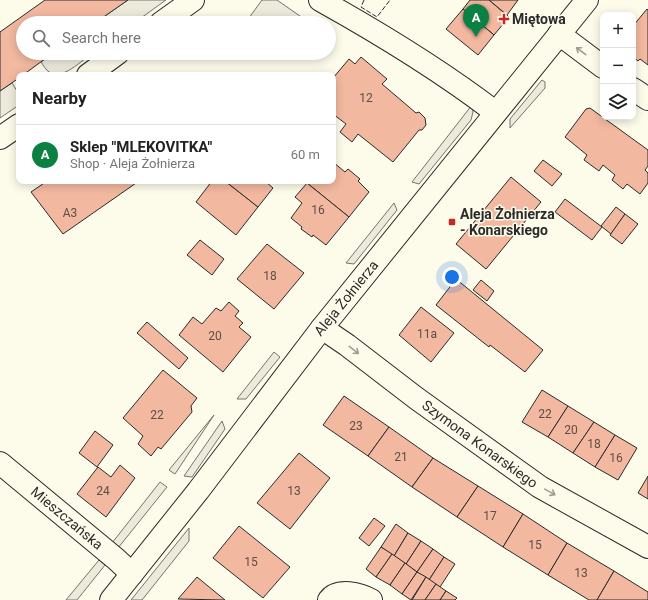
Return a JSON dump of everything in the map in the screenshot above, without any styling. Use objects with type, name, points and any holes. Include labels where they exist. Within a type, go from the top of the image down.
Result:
[{"type":"street","points":[[171,16],[193,0]]},
{"type":"street","points":[[320,0],[421,60],[472,94],[495,112]]},
{"type":"street","name":"Aleja Żołnierza","points":[[111,600],[198,491],[322,328],[587,0]]},
{"type":"street","points":[[559,34],[600,65]]},
{"type":"street","points":[[92,72],[108,60]]},
{"type":"street","points":[[636,90],[648,99]]},
{"type":"street","points":[[0,138],[16,127]]},
{"type":"street","name":"Szymona Konarskiego","points":[[322,328],[540,487],[648,547]]},
{"type":"street","name":"Mieszczańska","points":[[0,463],[132,574]]},
{"type":"street","points":[[329,600],[332,596],[347,593],[371,600]]},
{"type":"shaded area","points":[[128,0],[166,0],[144,16],[105,16]]},
{"type":"shaded area","points":[[262,0],[277,0],[300,16],[250,16]]},
{"type":"shaded area","points":[[44,60],[83,60],[65,72],[50,72],[41,62]]},
{"type":"shaded area","points":[[542,80],[545,82],[545,88],[510,128],[510,119]]},
{"type":"shaded area","points":[[12,83],[16,89],[16,107],[0,118],[0,91]]},
{"type":"shaded area","points":[[472,105],[473,112],[471,120],[419,184],[412,182]]},
{"type":"shaded area","points":[[394,203],[397,210],[354,264],[346,263]]},
{"type":"shaded area","points":[[274,352],[280,357],[246,399],[237,399]]},
{"type":"shaded area","points":[[214,415],[175,474],[169,470]]},
{"type":"shaded area","points":[[222,421],[225,429],[192,477],[184,476]]},
{"type":"shaded area","points":[[160,482],[167,487],[118,548],[112,543]]},
{"type":"shaded area","points":[[189,528],[189,541],[142,600],[131,600]]},
{"type":"shaded area","points":[[99,560],[105,565],[77,600],[66,600]]},
{"type":"building","points":[[45,0],[128,0],[105,16],[22,16]]},
{"type":"building","points":[[470,0],[489,0],[509,17],[494,35],[463,9]]},
{"type":"building","points":[[489,0],[518,0],[507,15]]},
{"type":"building","points":[[463,9],[494,35],[478,55],[446,29]]},
{"type":"building","points":[[647,9],[648,65],[640,59],[638,61],[636,59],[636,22]]},
{"type":"building","points":[[16,21],[16,60],[43,60],[27,72],[16,72],[16,80],[0,91],[0,32]]},
{"type":"building","points":[[361,57],[387,79],[382,84],[416,113],[419,112],[425,118],[426,125],[422,130],[419,130],[393,162],[358,134],[352,142],[340,132],[346,124],[336,116],[336,74],[349,59],[355,64]]},
{"type":"building","points":[[590,108],[600,115],[600,120],[607,120],[648,150],[648,166],[645,170],[648,173],[648,183],[640,194],[627,184],[623,189],[612,180],[615,175],[603,165],[599,171],[584,160],[587,155],[565,137],[586,109]]},
{"type":"building","points":[[543,160],[562,174],[552,186],[534,171]]},
{"type":"building","points":[[336,164],[345,172],[348,169],[360,179],[358,181],[369,192],[349,217],[308,184],[336,184]]},
{"type":"building","points":[[511,177],[541,202],[486,269],[456,244]]},
{"type":"building","points":[[43,184],[135,184],[63,234],[31,192]]},
{"type":"building","points":[[210,184],[229,184],[258,207],[236,235],[196,202]]},
{"type":"building","points":[[229,184],[268,184],[273,188],[258,207]]},
{"type":"building","points":[[306,184],[308,184],[349,217],[326,245],[313,235],[312,237],[301,229],[302,227],[291,218],[302,203],[295,197]]},
{"type":"building","points":[[565,199],[602,227],[592,240],[555,212]]},
{"type":"building","points":[[616,207],[625,214],[611,234],[601,226]]},
{"type":"building","points":[[625,214],[638,224],[622,244],[610,235]]},
{"type":"building","points":[[200,240],[224,259],[212,275],[187,255]]},
{"type":"building","points":[[267,244],[304,273],[274,309],[237,279]]},
{"type":"building","points":[[456,279],[543,350],[525,372],[490,345],[489,347],[436,305]]},
{"type":"building","points":[[481,280],[494,291],[487,301],[473,290]]},
{"type":"building","points":[[229,302],[239,311],[235,316],[243,323],[239,327],[251,337],[223,372],[179,335],[193,317],[202,324],[216,308],[221,311]]},
{"type":"building","points":[[421,307],[454,333],[431,362],[399,335]]},
{"type":"building","points":[[147,322],[188,358],[179,369],[137,333]]},
{"type":"building","points":[[163,370],[197,398],[191,406],[192,412],[161,449],[158,447],[151,456],[138,444],[143,436],[123,418]]},
{"type":"building","points":[[542,390],[568,406],[548,437],[522,422]]},
{"type":"building","points":[[344,396],[389,427],[368,456],[323,425]]},
{"type":"building","points":[[568,406],[594,422],[573,453],[548,437]]},
{"type":"building","points":[[594,422],[615,435],[595,467],[573,453]]},
{"type":"building","points":[[389,427],[433,458],[412,487],[368,456]]},
{"type":"building","points":[[95,431],[113,445],[97,467],[79,453]]},
{"type":"building","points":[[615,435],[637,448],[618,480],[595,467]]},
{"type":"building","points":[[299,453],[330,478],[290,529],[257,503]]},
{"type":"building","points":[[433,458],[478,486],[457,517],[412,487]]},
{"type":"building","points":[[120,465],[135,478],[106,517],[77,494],[98,467],[111,477]]},
{"type":"building","points":[[648,476],[648,499],[638,493]]},
{"type":"building","points":[[478,486],[523,514],[503,547],[457,517]]},
{"type":"building","points":[[523,514],[567,543],[548,575],[503,547]]},
{"type":"building","points":[[374,518],[385,526],[369,546],[359,538]]},
{"type":"building","points":[[396,524],[408,533],[394,556],[381,547]]},
{"type":"building","points":[[239,526],[290,567],[263,598],[213,558]]},
{"type":"building","points":[[408,533],[421,541],[406,564],[394,556]]},
{"type":"building","points":[[421,541],[433,549],[417,572],[406,564]]},
{"type":"building","points":[[567,543],[614,571],[597,600],[589,600],[548,575]]},
{"type":"building","points":[[381,547],[392,554],[376,577],[366,569]]},
{"type":"building","points":[[433,549],[444,557],[429,580],[417,572]]},
{"type":"building","points":[[392,554],[405,563],[390,585],[376,577]]},
{"type":"building","points":[[444,557],[455,564],[440,587],[429,580]]},
{"type":"building","points":[[405,563],[417,572],[402,594],[390,585]]},
{"type":"building","points":[[614,571],[648,592],[648,600],[597,600]]},
{"type":"building","points":[[417,572],[426,577],[411,600],[402,594]]},
{"type":"building","points":[[197,577],[225,600],[178,599]]},
{"type":"building","points":[[426,577],[436,584],[425,600],[412,600]]},
{"type":"building","points":[[436,584],[446,591],[440,600],[425,600]]},
{"type":"building","points":[[446,591],[457,598],[455,600],[440,600]]},
{"type":"fence","points":[[364,0],[361,7],[377,17],[390,0]]},
{"type":"place","name":"Miętowa","points":[[504,19]]},
{"type":"place","name":"Sklep \"MLEKOVITKA\"","points":[[476,37]]},
{"type":"place","name":"Aleja Żołnierza - Konarskiego","points":[[452,222]]}]
